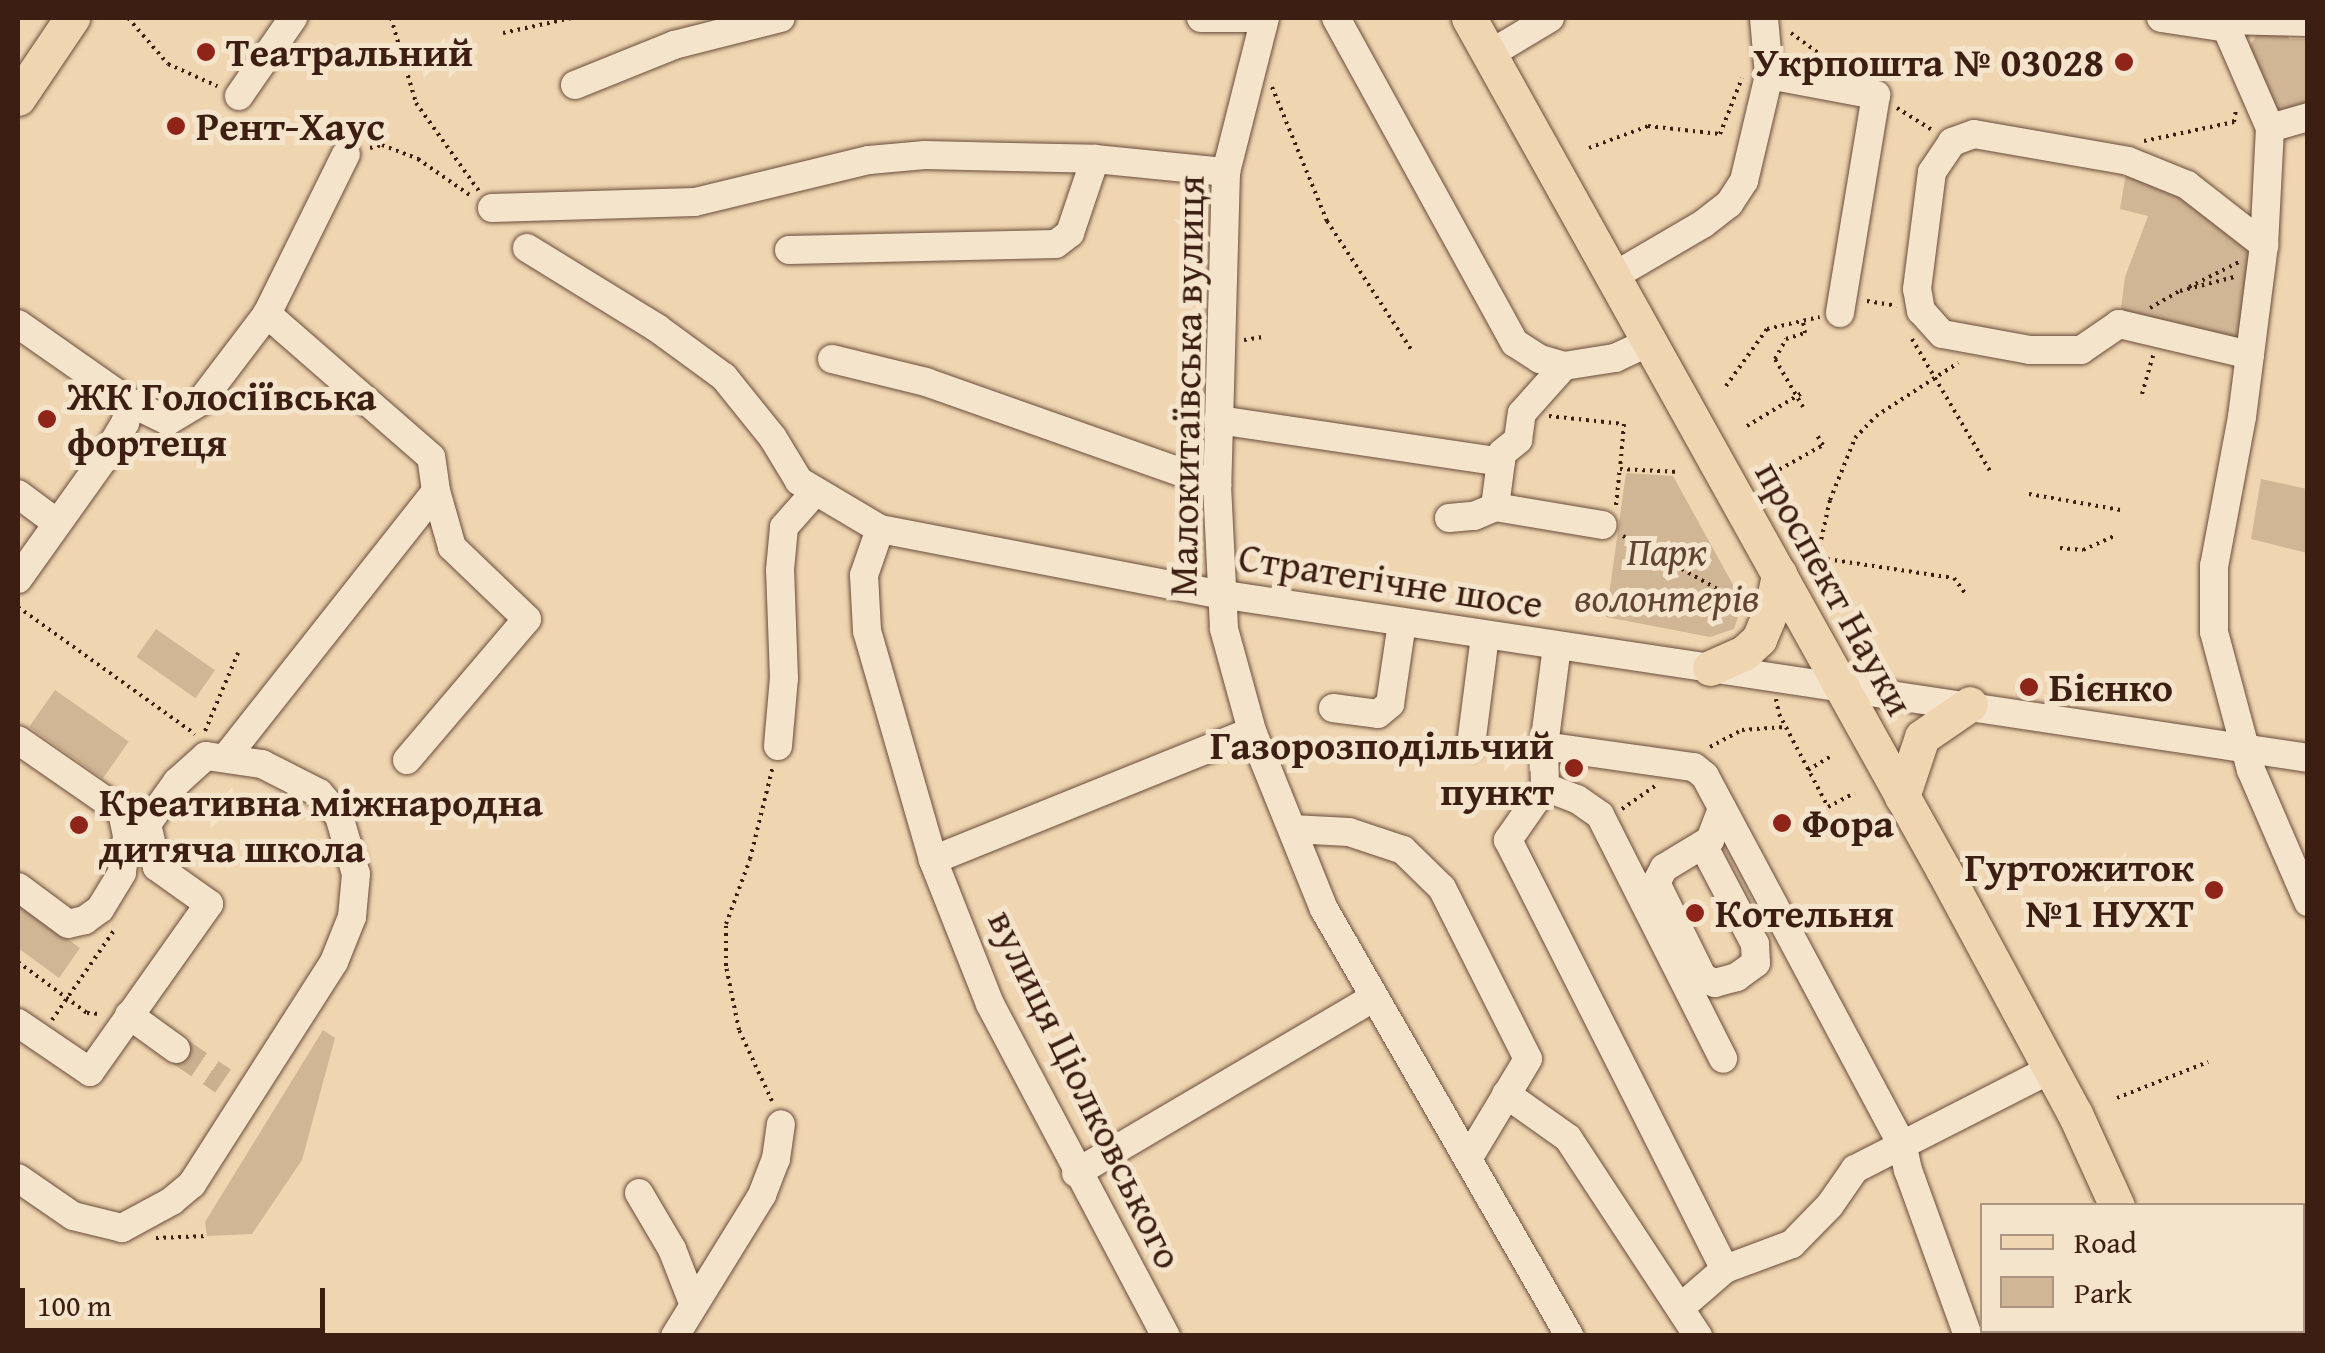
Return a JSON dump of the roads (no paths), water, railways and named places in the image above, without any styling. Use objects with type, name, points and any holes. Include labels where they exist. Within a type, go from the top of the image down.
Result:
[{"type":"main road","points":[[18,98],[72,18]]},
{"type":"main road","name":"проспект Науки","points":[[1469,18],[2051,1069],[2116,1203]]},
{"type":"main road","points":[[1710,668],[1744,653],[1759,639],[1772,608],[1779,574]]},
{"type":"main road","points":[[1902,796],[1922,736],[1970,704]]},
{"type":"street","points":[[239,96],[293,18]]},
{"type":"street","points":[[575,85],[674,45],[781,18]]},
{"type":"street","points":[[1201,18],[1252,23]]},
{"type":"street","points":[[1336,18],[1516,343],[1540,359],[1564,366],[1615,358],[1650,342]]},
{"type":"street","points":[[1490,54],[1550,18]]},
{"type":"street","points":[[1614,276],[1729,204],[1744,181],[1769,75],[1764,18]]},
{"type":"street","points":[[2161,18],[2308,22]]},
{"type":"street","points":[[2224,22],[2270,128],[2250,355],[2210,596],[2224,684],[2245,750],[2308,902]]},
{"type":"street","name":"Малокитаївська вулиця","points":[[1252,23],[1226,172],[1217,485],[1220,594],[1252,731],[1324,909],[1570,1336]]},
{"type":"street","points":[[1769,75],[1876,94],[1840,314]]},
{"type":"street","points":[[2270,128],[2308,117]]},
{"type":"street","points":[[2250,355],[2119,324],[2081,350],[2030,350],[1942,334],[1922,312],[1917,288],[1932,172],[1952,142],[1974,134],[2128,160],[2187,186],[2256,258]]},
{"type":"street","points":[[18,324],[131,403],[168,421],[201,401],[267,314],[346,154]]},
{"type":"street","points":[[492,208],[696,202],[869,160],[924,155],[1096,159],[1226,172]]},
{"type":"street","points":[[788,250],[1056,244],[1070,234],[1096,159]]},
{"type":"street","points":[[527,248],[656,328],[724,377],[773,438],[799,481],[815,492],[784,527],[780,570],[784,678],[778,746]]},
{"type":"street","points":[[267,314],[432,457],[436,491],[452,547],[527,619],[407,760]]},
{"type":"street","points":[[832,360],[926,382],[1217,485]]},
{"type":"street","points":[[1495,507],[1502,453],[1518,440],[1522,413],[1564,366]]},
{"type":"street","points":[[19,580],[111,448],[131,403]]},
{"type":"street","points":[[1218,420],[1501,462]]},
{"type":"street","points":[[227,756],[436,491]]},
{"type":"street","name":"Стратегічне шосе","points":[[815,492],[880,528],[1220,594],[1485,636],[1970,704],[2308,758]]},
{"type":"street","points":[[18,494],[58,524]]},
{"type":"street","points":[[1450,518],[1474,516],[1495,507],[1603,525]]},
{"type":"street","name":"вулиця Ціолковського","points":[[880,528],[864,575],[867,632],[933,860],[990,1004],[1161,1334]]},
{"type":"street","points":[[1332,708],[1378,714],[1390,704],[1402,622]]},
{"type":"street","points":[[1471,745],[1485,636]]},
{"type":"street","points":[[1557,646],[1544,746],[1545,787],[1508,840],[1726,1269]]},
{"type":"street","points":[[933,860],[1252,731]]},
{"type":"street","points":[[18,740],[122,812],[127,836],[122,873],[100,908],[85,920],[68,924],[18,887]]},
{"type":"street","points":[[1544,746],[1692,768],[1722,808],[1755,864],[1906,1159],[1968,1336]]},
{"type":"street","points":[[18,1178],[73,1216],[122,1228],[172,1201],[192,1184],[334,962],[352,918],[356,874],[348,835],[319,794],[262,764],[206,756],[177,782],[147,824],[157,867],[209,904],[90,1072],[28,1030]]},
{"type":"street","points":[[1545,787],[1578,799],[1603,822],[1723,1059]]},
{"type":"street","points":[[1722,808],[1710,840],[1709,856],[1732,870],[1755,864]]},
{"type":"street","points":[[1292,829],[1348,832],[1403,850],[1442,888],[1528,1059],[1469,1157]]},
{"type":"street","points":[[1076,1173],[1373,998]]},
{"type":"street","points":[[130,1016],[176,1049]]},
{"type":"street","points":[[1680,1308],[1726,1269],[1792,1244],[1830,1206],[1855,1169],[1906,1159],[2051,1069]]},
{"type":"street","points":[[223,1082],[247,1098]]},
{"type":"street","points":[[1506,1094],[1568,1138],[1698,1336]]},
{"type":"street","points":[[675,1336],[762,1194],[776,1159],[782,1124]]},
{"type":"street","points":[[639,1193],[672,1249],[693,1303]]},
{"type":"tunnel","points":[[176,1049],[223,1081]]},
{"type":"place","name":"Театральний","points":[[206,52]]},
{"type":"place","name":"Укрпошта № 03028","points":[[2124,62]]},
{"type":"place","name":"Рент-Хаус","points":[[176,126]]},
{"type":"place","name":"ЖК Голосіївська фортеця","points":[[47,419]]},
{"type":"place","name":"Бієнко","points":[[2029,687]]},
{"type":"place","name":"Газорозподільчий пункт","points":[[1574,768]]},
{"type":"place","name":"Фора","points":[[1782,823]]},
{"type":"place","name":"Креативна міжнародна дитяча школа","points":[[79,825]]},
{"type":"place","name":"Гуртожиток №1 НУХТ","points":[[2214,890]]},
{"type":"place","name":"Котельня","points":[[1695,913]]},
{"type":"park label","name":"Парк волонтерів","points":[[1667,574]]}]
